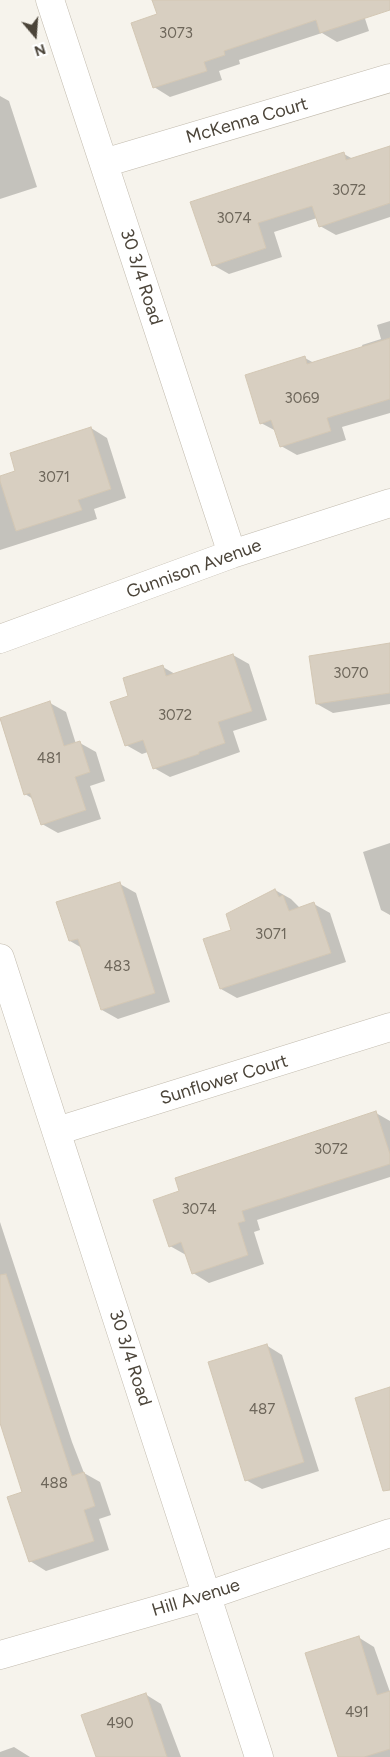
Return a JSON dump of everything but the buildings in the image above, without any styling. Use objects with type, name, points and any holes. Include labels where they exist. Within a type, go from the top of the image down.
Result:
[{"type":"street","name":"30 3/4 Road","points":[[50,0],[232,554]]},
{"type":"street","name":"McKenna Court","points":[[104,163],[390,78]]},
{"type":"street","name":"Gunnison Avenue","points":[[0,639],[232,554],[390,503]]},
{"type":"street","name":"30 3/4 Road","points":[[0,958],[259,1757]]},
{"type":"street","name":"Sunflower Court","points":[[57,1131],[390,1027]]},
{"type":"street","name":"Hill Avenue","points":[[0,1655],[206,1596],[390,1533]]}]
